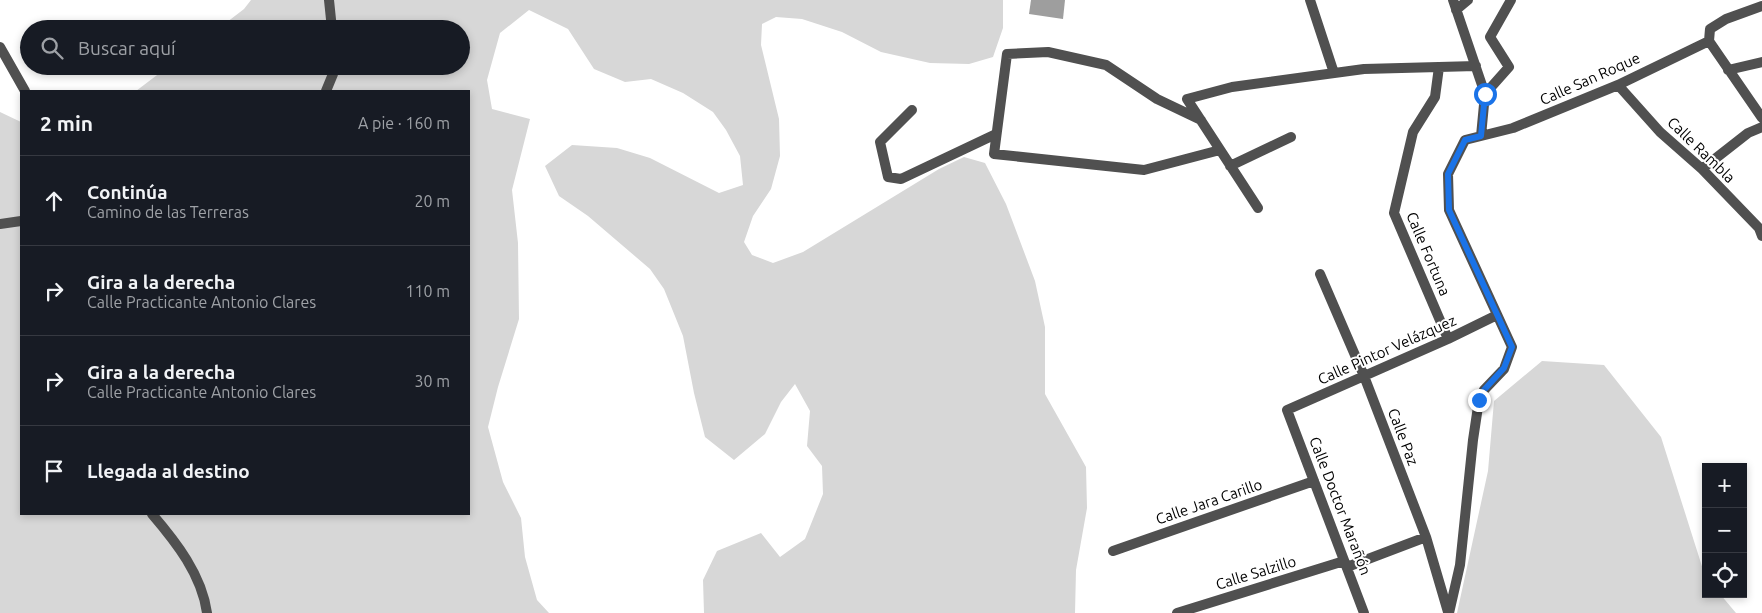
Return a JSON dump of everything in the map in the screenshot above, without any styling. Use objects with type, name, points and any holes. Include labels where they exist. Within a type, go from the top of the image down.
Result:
[{"type":"street","points":[[329,0],[331,20]]},
{"type":"street","points":[[1310,0],[1334,73]]},
{"type":"street","points":[[1468,0],[1454,5],[1485,94],[1481,136]]},
{"type":"street","points":[[1485,94],[1509,67],[1490,37],[1511,0]]},
{"type":"street","points":[[1762,6],[1726,19],[1710,29],[1709,41],[1762,118]]},
{"type":"street","name":"Calle San Roque","points":[[1449,613],[1460,565],[1479,400],[1484,390],[1504,368],[1512,347],[1449,210],[1448,174],[1465,140],[1513,128],[1618,85],[1709,41]]},
{"type":"street","points":[[0,47],[24,90]]},
{"type":"street","points":[[1201,120],[1156,99],[1106,65],[1048,52],[1007,54],[994,154],[1144,170],[1220,150]]},
{"type":"street","points":[[1728,70],[1762,62]]},
{"type":"street","points":[[1258,208],[1187,99],[1232,87],[1364,69],[1476,66]]},
{"type":"street","name":"Calle Fortuna","points":[[1439,67],[1436,97],[1413,132],[1394,213],[1448,339]]},
{"type":"street","points":[[326,90],[333,75]]},
{"type":"street","name":"Calle Rambla","points":[[1618,85],[1660,132],[1702,169],[1761,231]]},
{"type":"street","points":[[912,110],[880,142],[888,177],[901,180],[996,134]]},
{"type":"street","points":[[1702,169],[1748,134],[1762,127]]},
{"type":"street","points":[[1230,166],[1291,137]]},
{"type":"street","points":[[0,224],[20,221]]},
{"type":"street","name":"Calle Paz","points":[[1320,274],[1364,376],[1426,536],[1449,613]]},
{"type":"street","name":"Calle Pintor Velázquez","points":[[1288,410],[1498,315]]},
{"type":"street","name":"Calle Doctor Marañón","points":[[1288,410],[1364,613]]},
{"type":"street","name":"Calle Jara Carillo","points":[[1113,551],[1314,481]]},
{"type":"street","points":[[153,515],[179,548],[194,572],[201,587],[208,613]]},
{"type":"street","name":"Calle Salzillo","points":[[1177,613],[1345,564],[1426,536]]},
{"type":"shaded area","points":[[251,0],[1003,0],[1003,28],[993,57],[969,64],[930,63],[881,52],[842,32],[802,19],[776,17],[762,24],[761,45],[779,119],[780,156],[771,189],[753,216],[744,242],[752,255],[773,263],[803,252],[939,169],[964,157],[985,163],[1006,204],[1035,281],[1045,327],[1045,394],[1086,467],[1087,508],[1076,570],[1075,613],[704,613],[703,580],[717,551],[761,533],[780,557],[805,539],[823,494],[822,466],[807,446],[810,411],[795,384],[781,402],[765,434],[734,460],[705,437],[683,336],[664,289],[650,269],[588,216],[559,196],[545,166],[572,145],[617,148],[650,158],[719,193],[743,185],[740,156],[726,130],[713,112],[683,93],[651,79],[625,82],[594,69],[568,29],[529,10],[500,33],[487,80],[492,109],[530,119],[512,190],[518,243],[519,319],[488,427],[503,482],[521,518],[525,557],[537,600],[549,613],[0,613],[0,112],[20,122],[20,515],[470,515],[470,90],[137,90],[157,75],[470,75],[470,20],[230,20],[244,9]]},
{"type":"shaded area","points":[[1031,0],[1065,0],[1063,19],[1029,14]]},
{"type":"shaded area","points":[[1542,361],[1604,365],[1661,437],[1702,566],[1702,598],[1723,598],[1736,613],[1457,613],[1488,471],[1494,401]]},
{"type":"route","points":[[1479,400],[1484,390],[1504,368],[1512,347],[1449,210],[1448,174],[1465,140],[1481,136],[1485,94]]}]
